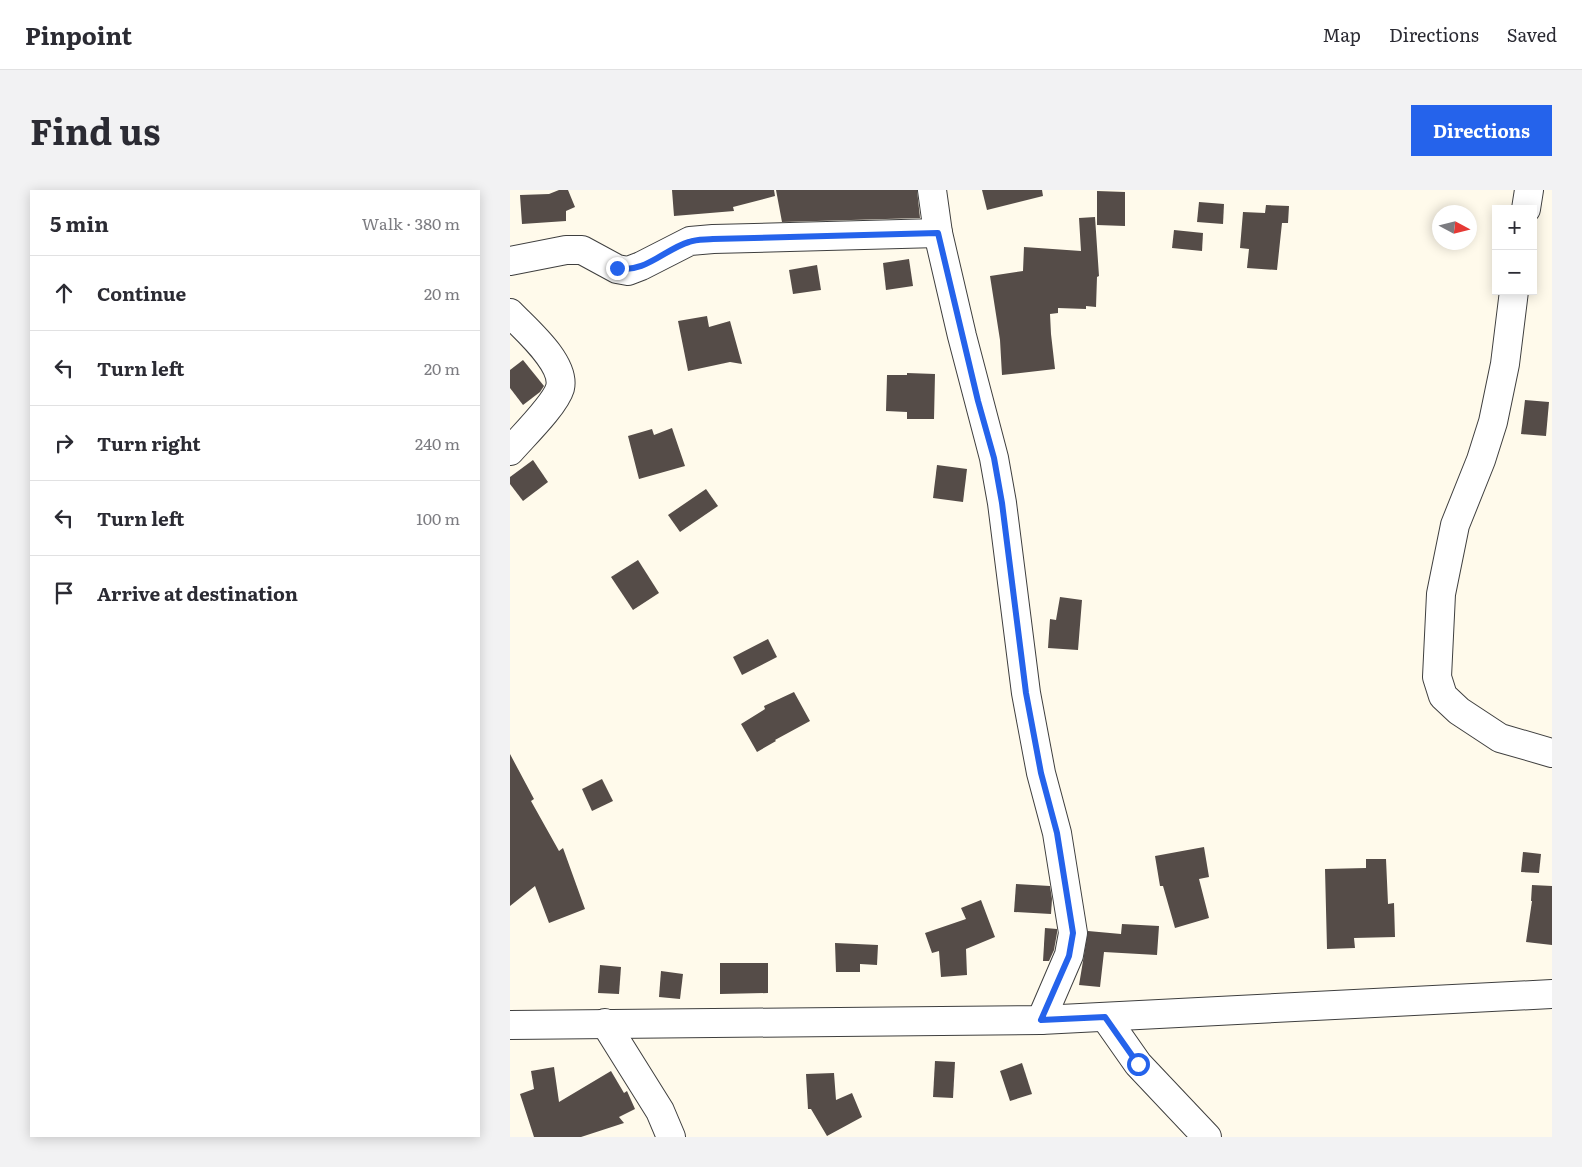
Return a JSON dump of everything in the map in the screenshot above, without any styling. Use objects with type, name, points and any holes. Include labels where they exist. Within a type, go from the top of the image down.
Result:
[{"type":"street","points":[[932,190],[938,233],[978,401],[994,458],[1002,503],[1026,693],[1041,773],[1057,833],[1073,933],[1069,956],[1041,1020]]},
{"type":"street","points":[[1527,205],[1529,190]]},
{"type":"street","points":[[510,261],[566,250],[582,250],[617,268],[628,270],[641,266],[690,242],[705,240],[938,233]]},
{"type":"street","points":[[1513,295],[1504,364],[1493,422],[1453,534],[1441,594],[1437,677],[1443,696],[1500,738],[1552,753]]},
{"type":"street","points":[[510,313],[552,358],[558,372],[560,387],[552,402],[510,451]]},
{"type":"street","points":[[510,1025],[1041,1020],[1552,994]]},
{"type":"street","points":[[1105,1017],[1138,1064],[1208,1137]]},
{"type":"street","points":[[605,1023],[660,1111],[671,1137]]},
{"type":"building","points":[[559,190],[568,190],[575,207],[566,211],[566,221],[522,224],[520,195],[549,194]]},
{"type":"building","points":[[672,190],[774,190],[775,196],[733,207],[734,211],[674,216]]},
{"type":"building","points":[[776,190],[917,190],[920,218],[782,222]]},
{"type":"building","points":[[982,190],[1042,190],[1043,196],[987,210]]},
{"type":"building","points":[[1097,191],[1125,192],[1125,226],[1097,225]]},
{"type":"building","points":[[1199,202],[1224,204],[1223,224],[1197,222]]},
{"type":"building","points":[[1266,205],[1289,206],[1288,223],[1282,223],[1277,270],[1247,268],[1249,249],[1240,248],[1243,212],[1265,213]]},
{"type":"building","points":[[1095,217],[1099,276],[1097,277],[1096,307],[1086,306],[1086,309],[1058,308],[1058,313],[1050,314],[1055,369],[1002,375],[1000,340],[990,276],[1023,271],[1024,247],[1081,251],[1079,218]]},
{"type":"building","points":[[1174,230],[1203,233],[1202,251],[1172,248]]},
{"type":"building","points":[[909,259],[913,286],[886,290],[883,263]]},
{"type":"building","points":[[817,265],[821,290],[793,294],[789,270]]},
{"type":"building","points":[[707,316],[709,327],[730,321],[742,364],[730,362],[688,371],[678,321]]},
{"type":"building","points":[[523,360],[544,386],[540,392],[523,405],[510,388],[510,370]]},
{"type":"building","points":[[907,373],[935,374],[934,419],[907,419],[907,412],[886,411],[887,375],[907,375]]},
{"type":"building","points":[[1525,400],[1549,402],[1546,436],[1521,434]]},
{"type":"building","points":[[672,428],[685,466],[639,479],[628,436],[652,429],[654,435]]},
{"type":"building","points":[[533,460],[548,482],[523,501],[510,484],[510,477]]},
{"type":"building","points":[[937,465],[967,469],[963,502],[933,498]]},
{"type":"building","points":[[706,489],[718,506],[680,532],[668,515]]},
{"type":"building","points":[[638,560],[659,593],[633,610],[611,577]]},
{"type":"building","points":[[1060,597],[1082,600],[1078,650],[1048,648],[1050,619],[1056,620]]},
{"type":"building","points":[[768,639],[777,657],[742,675],[733,657]]},
{"type":"building","points":[[794,692],[810,721],[757,752],[741,724],[765,709],[764,706]]},
{"type":"building","points":[[510,754],[534,799],[531,801],[559,851],[563,848],[585,909],[549,923],[535,886],[510,906]]},
{"type":"building","points":[[602,779],[613,801],[592,811],[582,789]]},
{"type":"building","points":[[1204,847],[1209,877],[1199,879],[1209,918],[1175,928],[1163,886],[1160,886],[1155,856]]},
{"type":"building","points":[[1523,852],[1541,854],[1539,873],[1521,872]]},
{"type":"building","points":[[1366,859],[1386,859],[1388,904],[1394,903],[1395,937],[1354,938],[1355,948],[1327,949],[1325,869],[1366,868]]},
{"type":"building","points":[[1016,884],[1050,886],[1052,899],[1051,914],[1014,912]]},
{"type":"building","points":[[1532,885],[1552,886],[1552,945],[1526,942],[1532,901]]},
{"type":"building","points":[[981,900],[995,937],[966,949],[967,975],[941,977],[939,951],[932,953],[925,933],[966,919],[961,908]]},
{"type":"building","points":[[1122,924],[1159,926],[1157,955],[1104,952],[1100,987],[1079,985],[1088,931],[1121,934]]},
{"type":"building","points":[[1045,928],[1057,929],[1054,950],[1049,961],[1043,961]]},
{"type":"building","points":[[835,943],[878,945],[877,965],[860,964],[860,972],[836,972]]},
{"type":"building","points":[[720,963],[768,963],[768,993],[720,994]]},
{"type":"building","points":[[600,965],[621,967],[619,994],[598,993]]},
{"type":"building","points":[[661,971],[683,974],[680,999],[659,997]]},
{"type":"building","points":[[935,1061],[955,1062],[953,1098],[933,1097]]},
{"type":"building","points":[[1022,1063],[1032,1094],[1010,1101],[1000,1071]]},
{"type":"building","points":[[554,1067],[559,1102],[611,1071],[624,1093],[627,1091],[635,1109],[619,1117],[624,1123],[581,1137],[534,1137],[520,1094],[534,1089],[531,1071]]},
{"type":"building","points":[[834,1073],[836,1100],[852,1093],[862,1117],[827,1136],[811,1109],[808,1109],[806,1074]]},
{"type":"route","points":[[617,268],[628,270],[641,266],[690,242],[713,239],[938,233],[978,401],[994,458],[1002,503],[1026,693],[1041,773],[1057,833],[1073,933],[1069,956],[1041,1020],[1105,1017],[1138,1064]]}]
